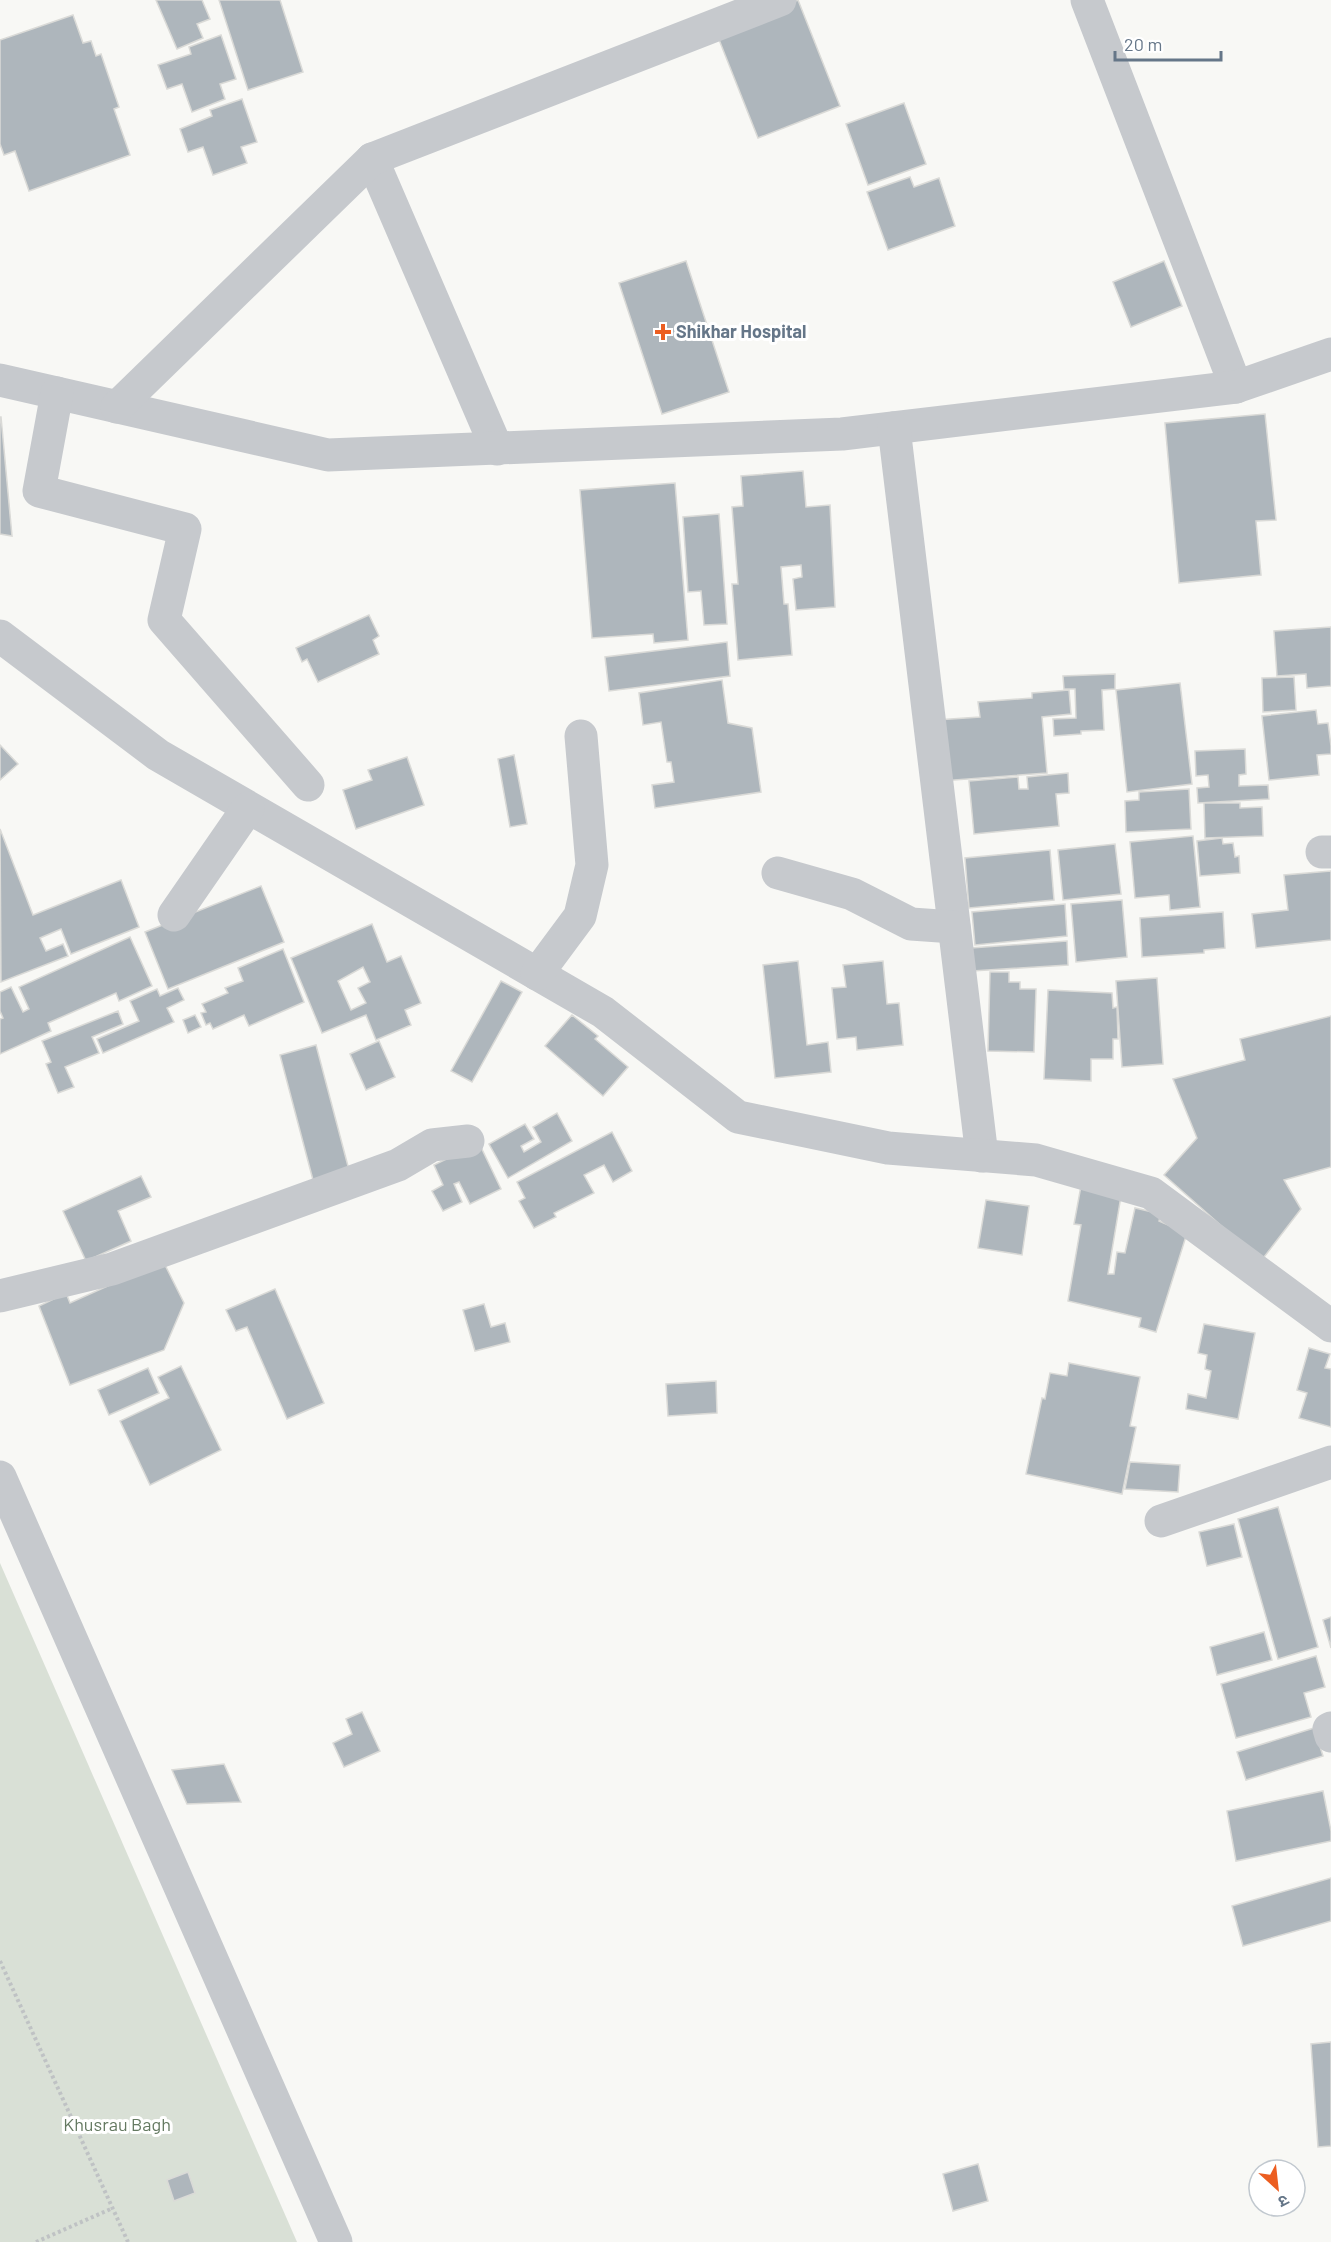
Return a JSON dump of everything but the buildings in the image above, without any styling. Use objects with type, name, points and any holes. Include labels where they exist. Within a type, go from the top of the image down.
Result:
[{"type":"street","points":[[117,407],[372,159],[780,0]]},
{"type":"street","points":[[1087,0],[1236,387]]},
{"type":"street","points":[[372,159],[497,448]]},
{"type":"street","points":[[0,380],[328,456],[842,434],[1236,387],[1331,354]]},
{"type":"street","points":[[57,393],[39,491],[186,529],[164,620],[308,786]]},
{"type":"street","points":[[894,428],[982,1156]]},
{"type":"street","points":[[0,636],[158,755],[603,1012],[738,1117],[888,1148],[1036,1160],[1151,1192],[1331,1326]]},
{"type":"street","points":[[537,974],[580,916],[592,865],[581,736]]},
{"type":"street","points":[[174,915],[248,808]]},
{"type":"street","points":[[778,873],[852,894],[911,924],[954,927]]},
{"type":"street","points":[[0,1296],[112,1269],[398,1165],[432,1145],[468,1141]]},
{"type":"street","points":[[1161,1521],[1331,1462]]},
{"type":"street","points":[[0,1477],[336,2242]]},
{"type":"street","points":[[1331,1728],[1329,1729],[1331,1736]]},
{"type":"path","points":[[0,1961],[128,2242]]},
{"type":"path","points":[[36,2242],[113,2208]]},
{"type":"green space","name":"Khusrau Bagh","points":[[0,1563],[297,2242],[0,2242]]},
{"type":"place","name":"Shikhar Hospital","points":[[663,332]]}]
